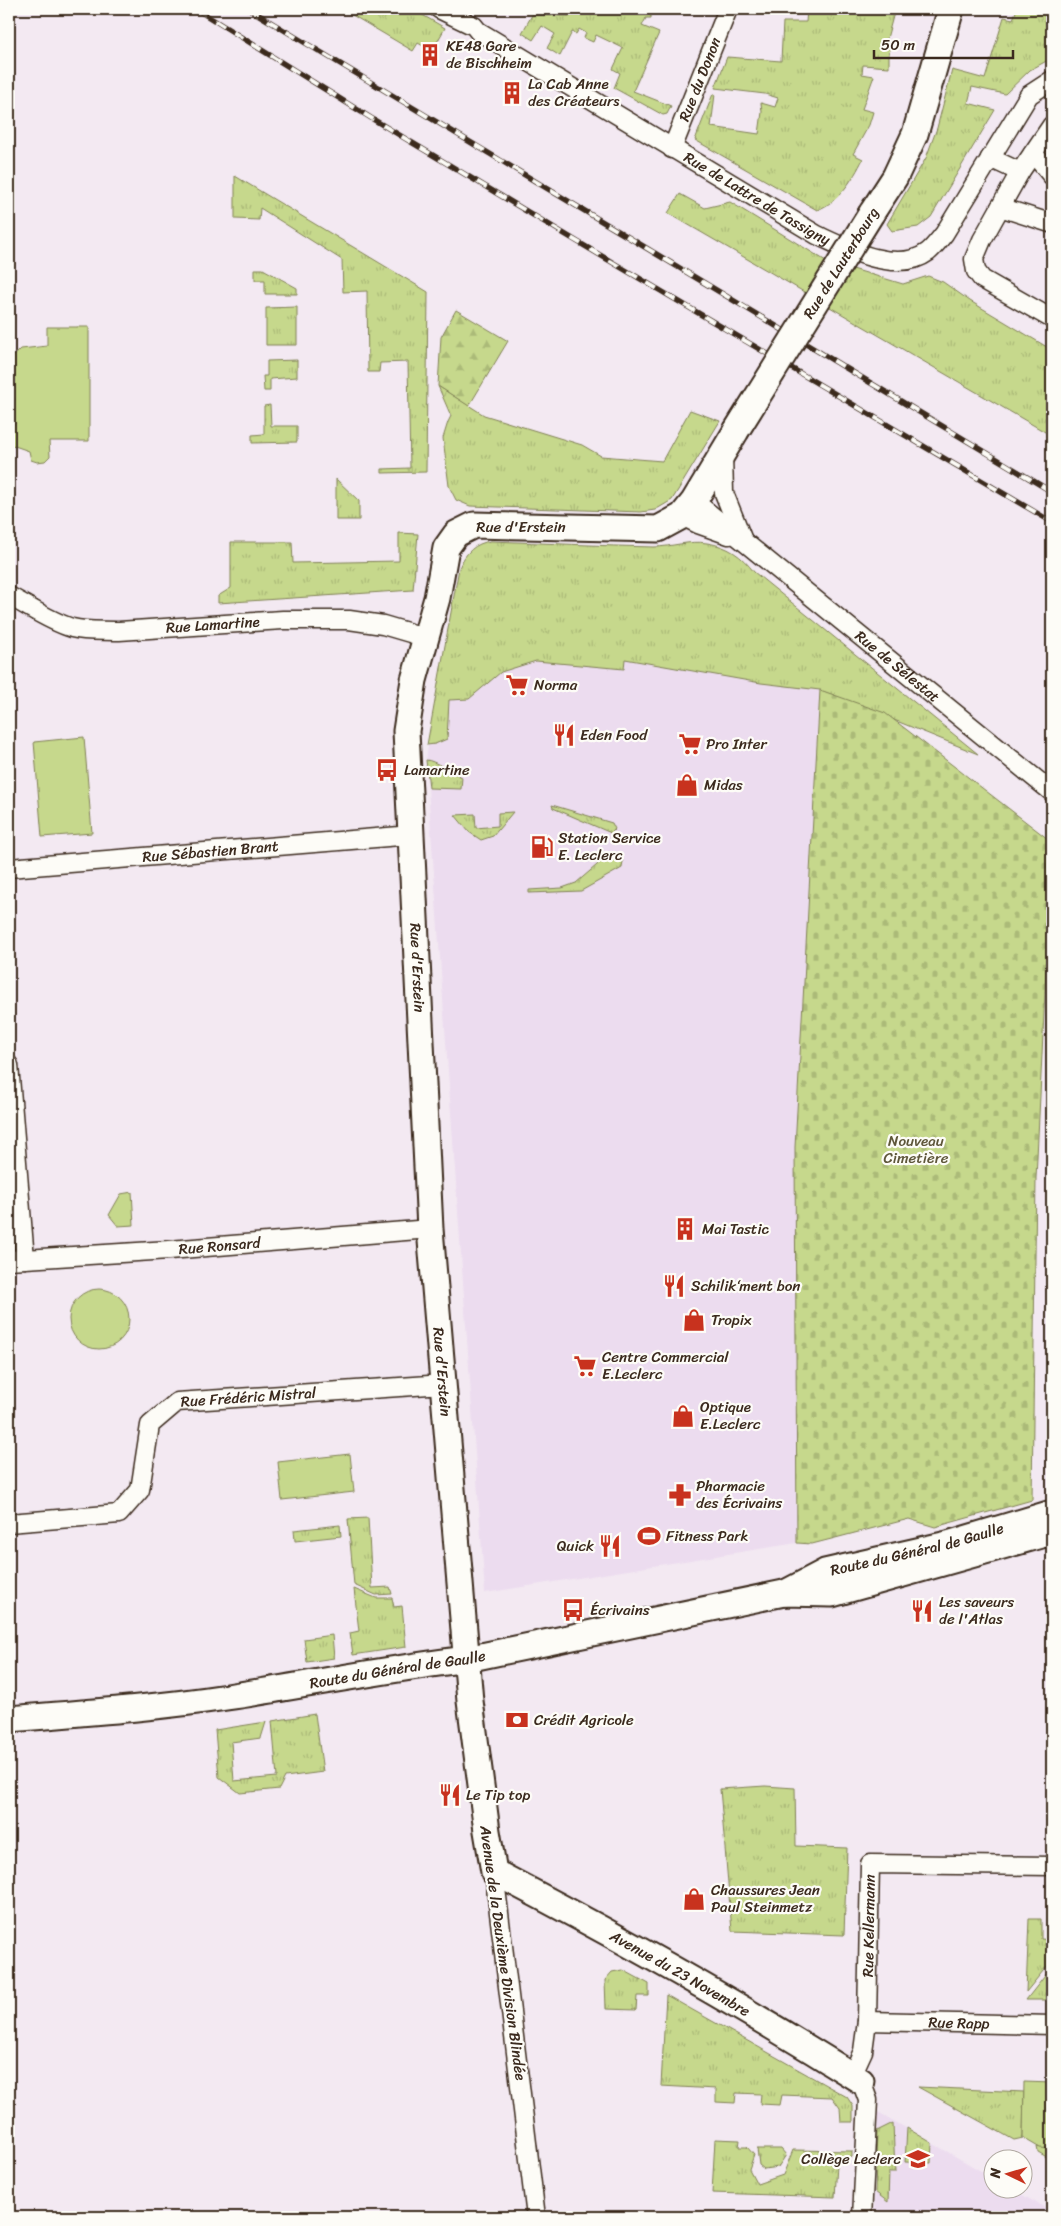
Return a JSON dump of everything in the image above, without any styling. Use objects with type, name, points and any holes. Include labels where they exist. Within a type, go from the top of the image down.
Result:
[{"type":"street","name":"Rue de Lattre de Tassigny","points":[[439,9],[458,14],[478,31],[817,235],[864,255],[887,260],[910,260],[928,252],[944,234],[1029,95],[1052,80]]},
{"type":"street","name":"Rue du Donon","points":[[672,149],[728,9]]},
{"type":"street","name":"Rue de Lauterbourg","points":[[688,508],[894,177],[915,134],[951,9]]},
{"type":"street","points":[[1052,125],[1020,172],[982,240],[974,259],[976,271],[982,279],[1052,320]]},
{"type":"street","points":[[1033,153],[1052,176]]},
{"type":"street","points":[[990,158],[1020,172]]},
{"type":"street","points":[[1000,208],[1050,223],[1052,220]]},
{"type":"street","points":[[723,454],[724,493],[743,541]]},
{"type":"street","name":"Rue de Sélestat","points":[[688,508],[743,541],[828,608],[1052,792]]},
{"type":"street","name":"Rue d'Erstein","points":[[466,1659],[430,1229],[412,835],[406,761],[406,731],[414,680],[436,598],[446,548],[460,530],[484,524],[658,530],[688,508]]},
{"type":"street","name":"Rue Lamartine","points":[[9,596],[50,619],[74,628],[93,630],[120,631],[283,620],[349,620],[384,625],[424,637]]},
{"type":"street","name":"Rue Sébastien Brant","points":[[9,868],[412,835]]},
{"type":"street","points":[[9,1065],[17,1259]]},
{"type":"street","name":"Rue Ronsard","points":[[17,1259],[169,1250],[430,1229]]},
{"type":"street","name":"Rue Frédéric Mistral","points":[[9,1524],[119,1514],[140,1490],[150,1425],[177,1402],[444,1384]]},
{"type":"street","name":"Route du Général de Gaulle","points":[[784,1593],[825,1572],[948,1544],[1052,1513]]},
{"type":"street","name":"Route du Général de Gaulle","points":[[9,1719],[151,1707],[225,1698],[466,1659],[784,1593],[832,1594],[1052,1532]]},
{"type":"street","name":"Avenue de la Deuxième Division Blindée","points":[[466,1659],[536,2217]]},
{"type":"street","name":"Rue Kellermann","points":[[857,2078],[864,2051],[867,2021],[870,1864],[1052,1866]]},
{"type":"street","name":"Avenue du 23 Novembre","points":[[494,1872],[656,1959],[811,2048],[857,2078]]},
{"type":"street","name":"Rue Rapp","points":[[867,2021],[1052,2025]]},
{"type":"street","points":[[857,2078],[868,2100],[862,2217]]},
{"type":"shaded area","points":[[533,652],[591,653],[821,687],[797,1543],[485,1593],[426,760],[438,681]]},
{"type":"shaded area","name":"Collège Leclerc","points":[[878,2112],[984,2173],[984,2198],[1028,2198],[1052,2212],[1052,2217],[874,2217]]},
{"type":"green space","points":[[342,9],[412,9],[445,28],[432,51],[418,43],[413,51]]},
{"type":"green space","points":[[569,9],[651,9],[651,18],[646,18],[642,26],[659,33],[633,91],[671,106],[667,114],[663,115],[614,88],[620,73],[613,69],[623,48],[596,35],[593,42],[584,38],[586,33],[579,29],[576,34],[572,32],[560,56],[547,48],[555,34],[542,26],[533,40],[522,33],[532,15],[569,16]]},
{"type":"green space","points":[[807,9],[895,9],[886,42],[891,44],[889,67],[863,65],[862,74],[874,76],[862,109],[873,112],[869,125],[853,154],[863,159],[850,182],[839,196],[817,210],[695,140],[713,94],[715,94],[711,127],[759,134],[762,112],[761,103],[775,107],[778,98],[765,94],[715,88],[727,57],[781,61],[783,22],[806,22]]},
{"type":"green space","points":[[1017,9],[1046,9],[1052,11],[1052,58],[1030,70],[1005,94],[972,87],[968,103],[995,110],[931,217],[918,227],[892,231],[887,224],[926,158],[937,128],[952,70],[985,79],[1004,17],[1013,19]]},
{"type":"green space","points":[[235,176],[428,292],[426,472],[382,473],[382,469],[410,468],[408,362],[380,363],[379,372],[368,372],[367,291],[343,292],[342,260],[260,208],[259,220],[235,219]]},
{"type":"green space","points":[[680,194],[705,208],[730,202],[826,261],[903,284],[928,276],[943,282],[970,301],[1052,350],[1052,436],[668,213]]},
{"type":"green space","points":[[255,269],[263,269],[297,288],[297,294],[265,294],[265,280],[255,280]]},
{"type":"green space","points":[[297,307],[297,345],[266,345],[266,308]]},
{"type":"green space","points":[[456,310],[508,341],[469,406],[438,386],[441,337]]},
{"type":"green space","points":[[47,327],[89,327],[89,441],[49,441],[50,456],[45,461],[37,462],[31,460],[29,451],[9,444],[9,432],[15,423],[9,415],[9,406],[15,399],[9,394],[9,384],[12,383],[14,377],[9,371],[9,361],[21,349],[47,346]]},
{"type":"green space","points":[[297,360],[297,377],[270,379],[270,391],[264,391],[263,376],[267,376],[267,361]]},
{"type":"green space","points":[[438,386],[484,415],[582,445],[601,456],[662,461],[690,410],[720,421],[672,500],[655,510],[641,512],[470,506],[456,500],[449,486],[443,438],[451,416]]},
{"type":"green space","points":[[270,405],[271,426],[297,426],[297,442],[252,443],[252,435],[264,434],[264,406]]},
{"type":"green space","points":[[336,479],[359,501],[359,520],[336,520]]},
{"type":"green space","points":[[399,533],[418,534],[413,590],[218,603],[218,596],[231,588],[231,542],[292,542],[293,563],[399,561]]},
{"type":"green space","points":[[491,541],[654,547],[700,542],[715,544],[728,549],[745,561],[754,572],[978,754],[820,690],[761,683],[625,659],[624,669],[536,661],[501,672],[469,699],[449,700],[447,739],[427,745],[459,568],[464,558],[475,546]]},
{"type":"green space","name":"Nouveau Cimetière","points":[[820,690],[885,713],[1052,842],[1052,848],[1036,1178],[1032,1500],[935,1527],[909,1519],[812,1544],[797,1543],[795,1147]]},
{"type":"green space","points":[[84,737],[92,833],[42,837],[34,742]]},
{"type":"green space","points":[[426,760],[434,762],[462,777],[461,789],[429,788]]},
{"type":"green space","points":[[552,805],[612,823],[615,829],[611,833],[553,808]]},
{"type":"green space","points":[[513,812],[493,836],[481,840],[469,832],[455,815],[475,814],[476,828],[498,826],[498,813]]},
{"type":"green space","points":[[611,853],[620,856],[623,861],[622,868],[581,891],[529,893],[529,890],[562,888],[576,883]]},
{"type":"green space","points":[[132,1192],[134,1225],[118,1226],[109,1215],[121,1194]]},
{"type":"green space","points":[[99,1289],[116,1294],[124,1302],[129,1319],[124,1336],[116,1344],[99,1349],[82,1344],[74,1336],[69,1319],[74,1302],[82,1294]]},
{"type":"green space","points":[[350,1454],[354,1492],[282,1500],[278,1462]]},
{"type":"green space","points":[[368,1518],[372,1588],[390,1587],[392,1594],[376,1595],[354,1585],[348,1519]]},
{"type":"green space","points":[[340,1525],[341,1536],[295,1541],[294,1530]]},
{"type":"green space","points":[[354,1589],[376,1598],[392,1598],[394,1607],[402,1606],[406,1647],[353,1655],[350,1633],[359,1631]]},
{"type":"green space","points":[[332,1635],[334,1658],[307,1662],[304,1639]]},
{"type":"green space","points":[[315,1714],[323,1772],[285,1777],[279,1789],[240,1793],[219,1777],[215,1730],[266,1722],[261,1738],[231,1742],[234,1781],[277,1777],[272,1721]]},
{"type":"green space","points":[[765,1786],[795,1788],[796,1846],[847,1848],[844,1935],[732,1931],[720,1789]]},
{"type":"green space","points":[[1029,1919],[1041,1919],[1041,1939],[1052,1940],[1052,1960],[1026,1992]]},
{"type":"green space","points":[[1052,1967],[1052,2000],[1026,2000]]},
{"type":"green space","points":[[623,1970],[649,1984],[649,1996],[637,1996],[636,2010],[606,2009],[605,1980],[612,1972]]},
{"type":"green space","points":[[666,1995],[847,2097],[853,2106],[853,2122],[841,2122],[840,2108],[832,2097],[782,2095],[780,2105],[760,2104],[761,2094],[736,2093],[735,2103],[716,2102],[716,2089],[661,2086]]},
{"type":"green space","points":[[1024,2082],[1052,2083],[1052,2149],[1040,2148],[1023,2138]]},
{"type":"green space","points":[[918,2087],[1024,2092],[1023,2138],[1014,2140]]},
{"type":"green space","points":[[893,2123],[895,2172],[889,2172],[888,2202],[875,2192],[877,2131]]},
{"type":"green space","points":[[907,2128],[932,2143],[931,2163],[905,2162]]},
{"type":"green space","points":[[715,2139],[740,2140],[739,2147],[747,2147],[754,2155],[749,2169],[757,2184],[783,2175],[793,2150],[852,2151],[852,2157],[837,2164],[835,2197],[712,2193]]},
{"type":"green space","points":[[1037,2147],[1052,2149],[1052,2160],[1038,2152]]},
{"type":"green space","points":[[757,2149],[781,2149],[786,2155],[778,2167],[764,2169],[759,2165]]},
{"type":"railway","points":[[196,9],[371,118],[1052,522]]},
{"type":"railway","points":[[249,9],[1052,492]]},
{"type":"place","name":"KE48 Gare de Bischheim","points":[[430,55]]},
{"type":"place","name":"La Cab Anne des Créateurs","points":[[512,93]]},
{"type":"place","name":"Norma","points":[[517,685]]},
{"type":"place","name":"Eden Food","points":[[564,735]]},
{"type":"place","name":"Pro Inter","points":[[690,744]]},
{"type":"place","name":"Lamartine","points":[[387,770]]},
{"type":"place","name":"Midas","points":[[687,785]]},
{"type":"place","name":"Station Service E. Leclerc","points":[[542,847]]},
{"type":"place","name":"Mai Tastic","points":[[685,1229]]},
{"type":"place","name":"Schilik‘ment bon","points":[[674,1286]]},
{"type":"place","name":"Tropix","points":[[694,1320]]},
{"type":"place","name":"Centre Commercial E.Leclerc","points":[[585,1366]]},
{"type":"place","name":"Optique E.Leclerc","points":[[683,1416]]},
{"type":"place","name":"Pharmacie des Écrivains","points":[[680,1495]]},
{"type":"place","name":"Fitness Park","points":[[649,1536]]},
{"type":"place","name":"Quick","points":[[610,1546]]},
{"type":"place","name":"Écrivains","points":[[573,1610]]},
{"type":"place","name":"Les saveurs de l'Atlas","points":[[922,1611]]},
{"type":"place","name":"Crédit Agricole","points":[[517,1720]]},
{"type":"place","name":"Le Tip top","points":[[450,1795]]},
{"type":"place","name":"Chaussures Jean Paul Steinmetz","points":[[694,1899]]},
{"type":"place","name":"Collège Leclerc","points":[[918,2159]]}]
